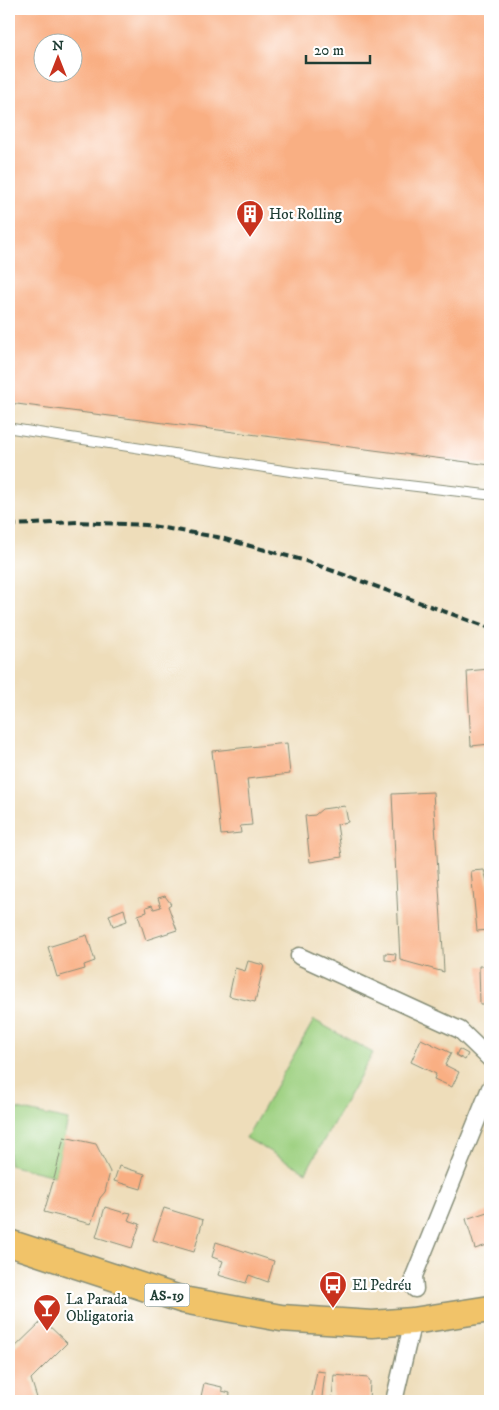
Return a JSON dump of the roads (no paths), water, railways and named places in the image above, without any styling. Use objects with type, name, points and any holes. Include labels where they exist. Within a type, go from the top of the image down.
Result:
[{"type":"main road","name":"AS-19","points":[[9,1243],[183,1300],[281,1318],[372,1324],[413,1321],[490,1308]]},
{"type":"street","points":[[298,956],[460,1030],[490,1059]]},
{"type":"street","points":[[415,1289],[414,1276],[490,1088]]},
{"type":"street","points":[[394,1401],[413,1321]]},
{"type":"lane","points":[[9,428],[300,473],[490,495]]},
{"type":"railway","points":[[9,525],[78,522],[146,525],[217,537],[306,561],[490,628]]},
{"type":"place","name":"Hot Rolling","points":[[250,238]]},
{"type":"place","name":"El Pedréu","points":[[333,1309]]},
{"type":"place","name":"La Parada Obligatoria","points":[[47,1332]]}]
